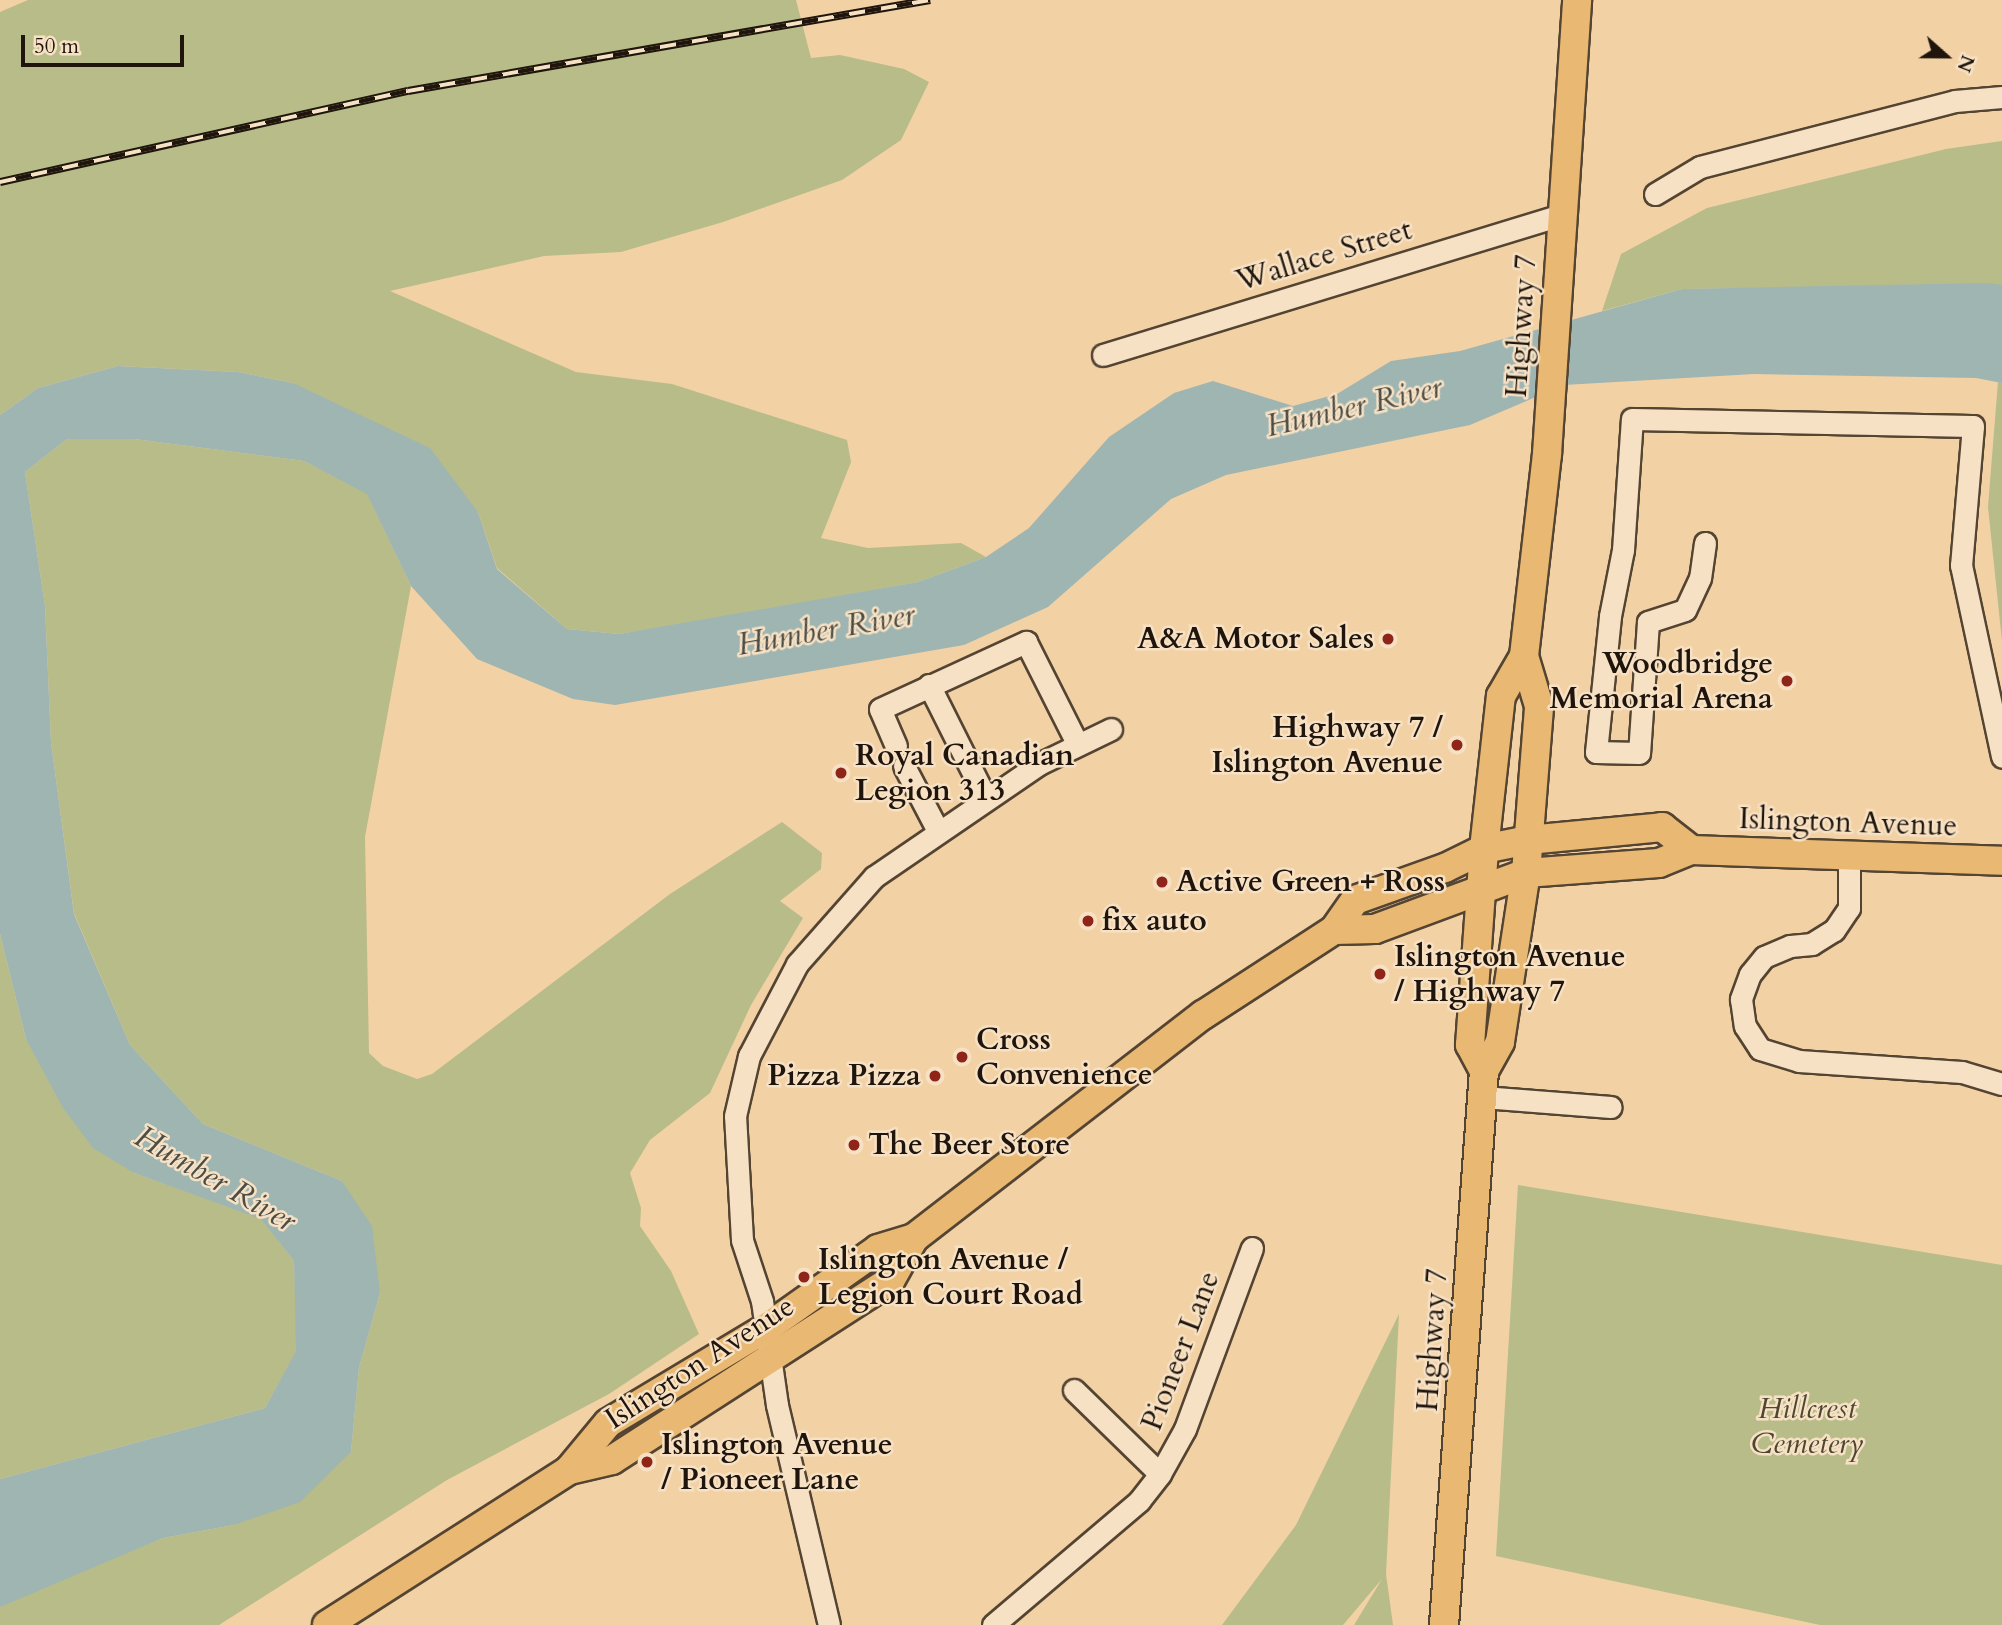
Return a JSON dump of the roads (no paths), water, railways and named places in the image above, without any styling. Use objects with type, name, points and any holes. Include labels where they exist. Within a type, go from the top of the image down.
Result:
[{"type":"main road","name":"Highway 7","points":[[1483,1084],[1470,1045],[1484,849],[1502,696],[1524,656],[1547,454],[1577,0]]},
{"type":"main road","name":"Highway 7","points":[[1448,1621],[1483,1084],[1500,1042],[1526,873],[1539,706],[1524,656]]},
{"type":"main road","name":"Islington Avenue","points":[[327,1625],[569,1470],[608,1423],[768,1326],[878,1249],[914,1238],[1203,1015],[1334,930],[1355,900],[1445,869],[1484,849],[1528,841],[1662,827],[1691,850]]},
{"type":"main road","name":"Islington Avenue","points":[[1334,930],[1375,929],[1481,886],[1526,873],[1659,863],[1691,850],[2002,861]]},
{"type":"main road","name":"Islington Avenue","points":[[569,1470],[612,1460],[891,1281],[914,1238]]},
{"type":"street","points":[[1655,194],[1700,167],[1955,101],[2002,97]]},
{"type":"street","name":"Wallace Street","points":[[1103,355],[1563,214]]},
{"type":"street","points":[[1706,543],[1699,578],[1685,610],[1648,622],[1639,753],[1596,752],[1610,616],[1623,550],[1632,419],[1973,426],[1961,565],[2002,757]]},
{"type":"street","points":[[896,746],[880,709],[1026,642],[1078,745]]},
{"type":"street","points":[[929,685],[986,799]]},
{"type":"street","points":[[829,1625],[777,1405],[768,1326],[742,1240],[737,1200],[735,1116],[750,1056],[787,979],[824,929],[874,877],[986,799],[1078,745],[1111,729]]},
{"type":"street","points":[[904,766],[938,831]]},
{"type":"street","points":[[1849,857],[1849,908],[1834,930],[1812,944],[1790,946],[1764,957],[1750,974],[1741,999],[1745,1026],[1760,1049],[1798,1061],[1962,1072],[2002,1084]]},
{"type":"street","points":[[1483,1084],[1611,1107]]},
{"type":"street","name":"Pioneer Lane","points":[[993,1625],[1139,1501],[1160,1474],[1185,1429],[1252,1248]]},
{"type":"street","name":"Pioneer Lane","points":[[1074,1390],[1160,1474]]},
{"type":"water","name":"Humber River","points":[[1987,283],[2002,285],[2002,383],[1976,378],[1754,374],[1564,385],[1470,425],[1226,475],[1171,499],[1048,607],[964,645],[615,705],[573,699],[477,659],[411,586],[367,494],[304,461],[134,439],[67,439],[25,472],[45,606],[51,742],[74,914],[130,1045],[203,1124],[342,1181],[372,1226],[380,1293],[359,1368],[351,1452],[300,1502],[234,1525],[163,1538],[0,1607],[0,1479],[265,1408],[296,1351],[294,1261],[261,1219],[134,1173],[93,1148],[63,1108],[26,1039],[0,934],[0,415],[38,388],[118,366],[238,372],[293,383],[430,448],[478,512],[497,569],[567,629],[619,634],[918,582],[986,557],[1029,528],[1109,437],[1174,393],[1213,381],[1293,406],[1337,394],[1391,361],[1460,351],[1682,289]]},
{"type":"railway","points":[[0,182],[408,91],[930,0]]},
{"type":"place","name":"A&A Motor Sales","points":[[1388,639]]},
{"type":"place","name":"Woodbridge Memorial Arena","points":[[1787,681]]},
{"type":"place","name":"Highway 7 / Islington Avenue","points":[[1457,745]]},
{"type":"place","name":"Royal Canadian Legion 313","points":[[841,773]]},
{"type":"place","name":"Active Green + Ross","points":[[1162,882]]},
{"type":"place","name":"fix auto","points":[[1088,921]]},
{"type":"place","name":"Islington Avenue / Highway 7","points":[[1380,974]]},
{"type":"place","name":"Cross Convenience","points":[[962,1057]]},
{"type":"place","name":"Pizza Pizza","points":[[935,1076]]},
{"type":"place","name":"The Beer Store","points":[[854,1145]]},
{"type":"place","name":"Islington Avenue / Legion Court Road","points":[[804,1277]]},
{"type":"place","name":"Islington Avenue / Pioneer Lane","points":[[647,1462]]},
{"type":"park label","name":"Hillcrest Cemetery","points":[[1807,1426]]}]
